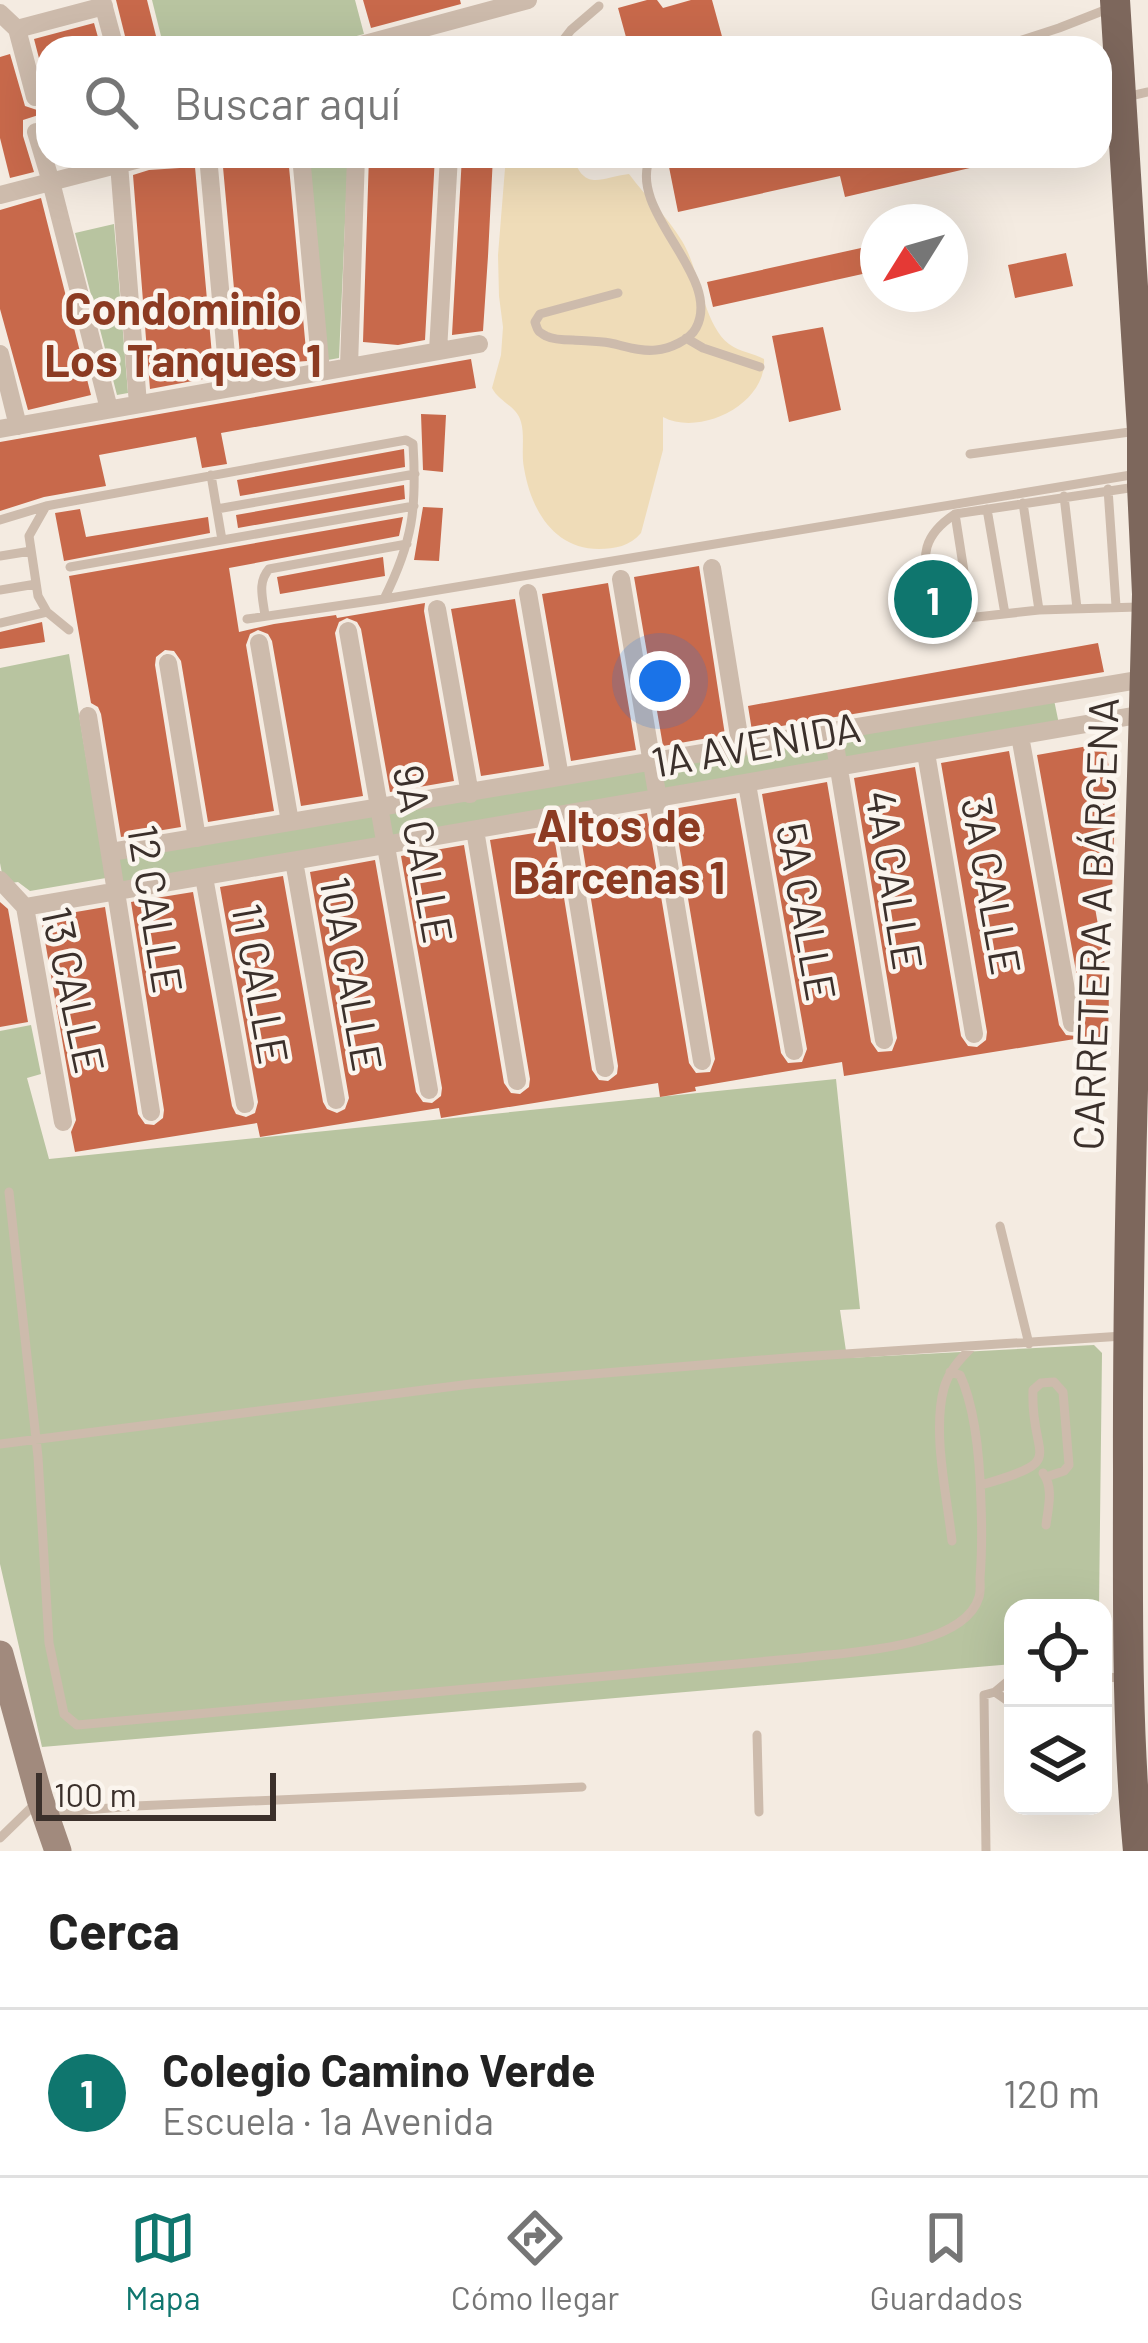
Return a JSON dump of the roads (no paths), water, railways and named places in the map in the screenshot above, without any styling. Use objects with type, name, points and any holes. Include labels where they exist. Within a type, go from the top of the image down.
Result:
[{"type":"main road","name":"CARRETERA A BÁRCENA","points":[[1115,3],[1134,95],[1132,217],[1141,314],[1139,601],[1144,714],[1116,1677],[1138,1851]]},
{"type":"main road","points":[[0,1656],[58,1851]]},
{"type":"street","points":[[392,36],[528,0]]},
{"type":"street","points":[[17,29],[103,3],[112,36]]},
{"type":"street","points":[[0,13],[17,29],[35,97]]},
{"type":"street","points":[[53,168],[109,410]]},
{"type":"street","points":[[59,179],[61,168]]},
{"type":"street","points":[[0,195],[103,168]]},
{"type":"street","points":[[119,168],[138,404]]},
{"type":"street","points":[[209,168],[230,388]]},
{"type":"street","points":[[302,168],[321,371]]},
{"type":"street","points":[[349,366],[356,168]]},
{"type":"street","points":[[438,351],[447,168]]},
{"type":"street","points":[[0,355],[9,428],[478,344]]},
{"type":"street","points":[[712,568],[741,748]]},
{"type":"street","points":[[622,579],[702,1060]]},
{"type":"street","points":[[528,592],[560,777]]},
{"type":"street","points":[[437,609],[470,794]]},
{"type":"street","name":"9A CALLE","points":[[348,631],[428,1090]]},
{"type":"street","name":"10A CALLE","points":[[259,643],[290,822]]},
{"type":"street","points":[[168,663],[197,838]]},
{"type":"street","name":"1A AVENIDA","points":[[110,852],[1144,679]]},
{"type":"street","name":"1A AVENIDA","points":[[25,907],[1144,714]]},
{"type":"street","name":"12 CALLE","points":[[88,716],[151,1112]]},
{"type":"street","name":"4A CALLE","points":[[832,733],[884,1040]]},
{"type":"street","points":[[1020,736],[1072,1023]]},
{"type":"street","name":"3A CALLE","points":[[926,753],[974,1034]]},
{"type":"street","name":"5A CALLE","points":[[747,784],[794,1051]]},
{"type":"street","points":[[564,816],[605,1068]]},
{"type":"street","points":[[475,830],[517,1081]]},
{"type":"street","name":"10A CALLE","points":[[294,861],[337,1100]]},
{"type":"street","name":"11 CALLE","points":[[204,877],[245,1104]]},
{"type":"street","name":"13 CALLE","points":[[0,880],[25,907],[63,1122]]},
{"type":"lane","points":[[1035,36],[1115,3]]},
{"type":"lane","points":[[566,36],[599,6]]},
{"type":"lane","points":[[618,293],[540,314],[535,322],[538,332],[550,338],[657,350],[686,338],[698,325],[699,297],[650,198],[645,168]]},
{"type":"lane","points":[[686,338],[760,367]]},
{"type":"lane","points":[[970,454],[1142,430]]},
{"type":"lane","points":[[0,520],[46,506],[406,440],[413,444],[414,506],[402,563],[384,599]]},
{"type":"lane","points":[[217,508],[415,474]]},
{"type":"lane","points":[[211,475],[222,540]]},
{"type":"lane","points":[[1108,490],[1139,601],[950,620],[932,604],[923,560],[929,541],[955,514],[1108,490],[1142,480]]},
{"type":"lane","points":[[247,619],[1142,480]]},
{"type":"lane","points":[[1064,496],[1077,608]]},
{"type":"lane","points":[[1023,503],[1039,610]]},
{"type":"lane","points":[[46,506],[30,532],[38,596],[47,612],[69,631]]},
{"type":"lane","points":[[70,567],[414,506]]},
{"type":"lane","points":[[987,509],[1005,614]]},
{"type":"lane","points":[[955,514],[971,616]]},
{"type":"lane","points":[[265,616],[261,588],[269,568],[407,544]]},
{"type":"lane","points":[[0,556],[32,550]]},
{"type":"lane","points":[[0,590],[36,584]]},
{"type":"lane","points":[[0,623],[47,612]]},
{"type":"lane","points":[[9,1192],[35,1439],[49,1643],[64,1714],[77,1725],[801,1658],[905,1645],[941,1633],[964,1618],[979,1599],[983,1550],[981,1485],[967,1390],[960,1375],[950,1372]]},
{"type":"lane","points":[[1000,1226],[1028,1344]]},
{"type":"lane","points":[[0,1444],[471,1384],[1128,1336]]},
{"type":"lane","points":[[952,1541],[940,1424],[942,1398],[950,1372],[970,1348]]},
{"type":"lane","points":[[981,1485],[1035,1465],[1042,1452],[1034,1390],[1054,1382],[1064,1392],[1070,1465],[1046,1477]]},
{"type":"lane","points":[[1035,1465],[1046,1477],[1050,1493],[1046,1525]]},
{"type":"lane","points":[[986,1851],[984,1696],[1004,1684]]},
{"type":"lane","points":[[995,1691],[1004,1698]]},
{"type":"lane","points":[[757,1735],[759,1812]]},
{"type":"lane","points":[[0,1838],[43,1806],[582,1787]]},
{"type":"place","name":"Colegio Camino Verde","points":[[933,599]]},
{"type":"district","name":"Condominio Los Tanques 1","points":[[183,335]]},
{"type":"district","name":"Altos de Bárcenas 1","points":[[619,852]]}]
